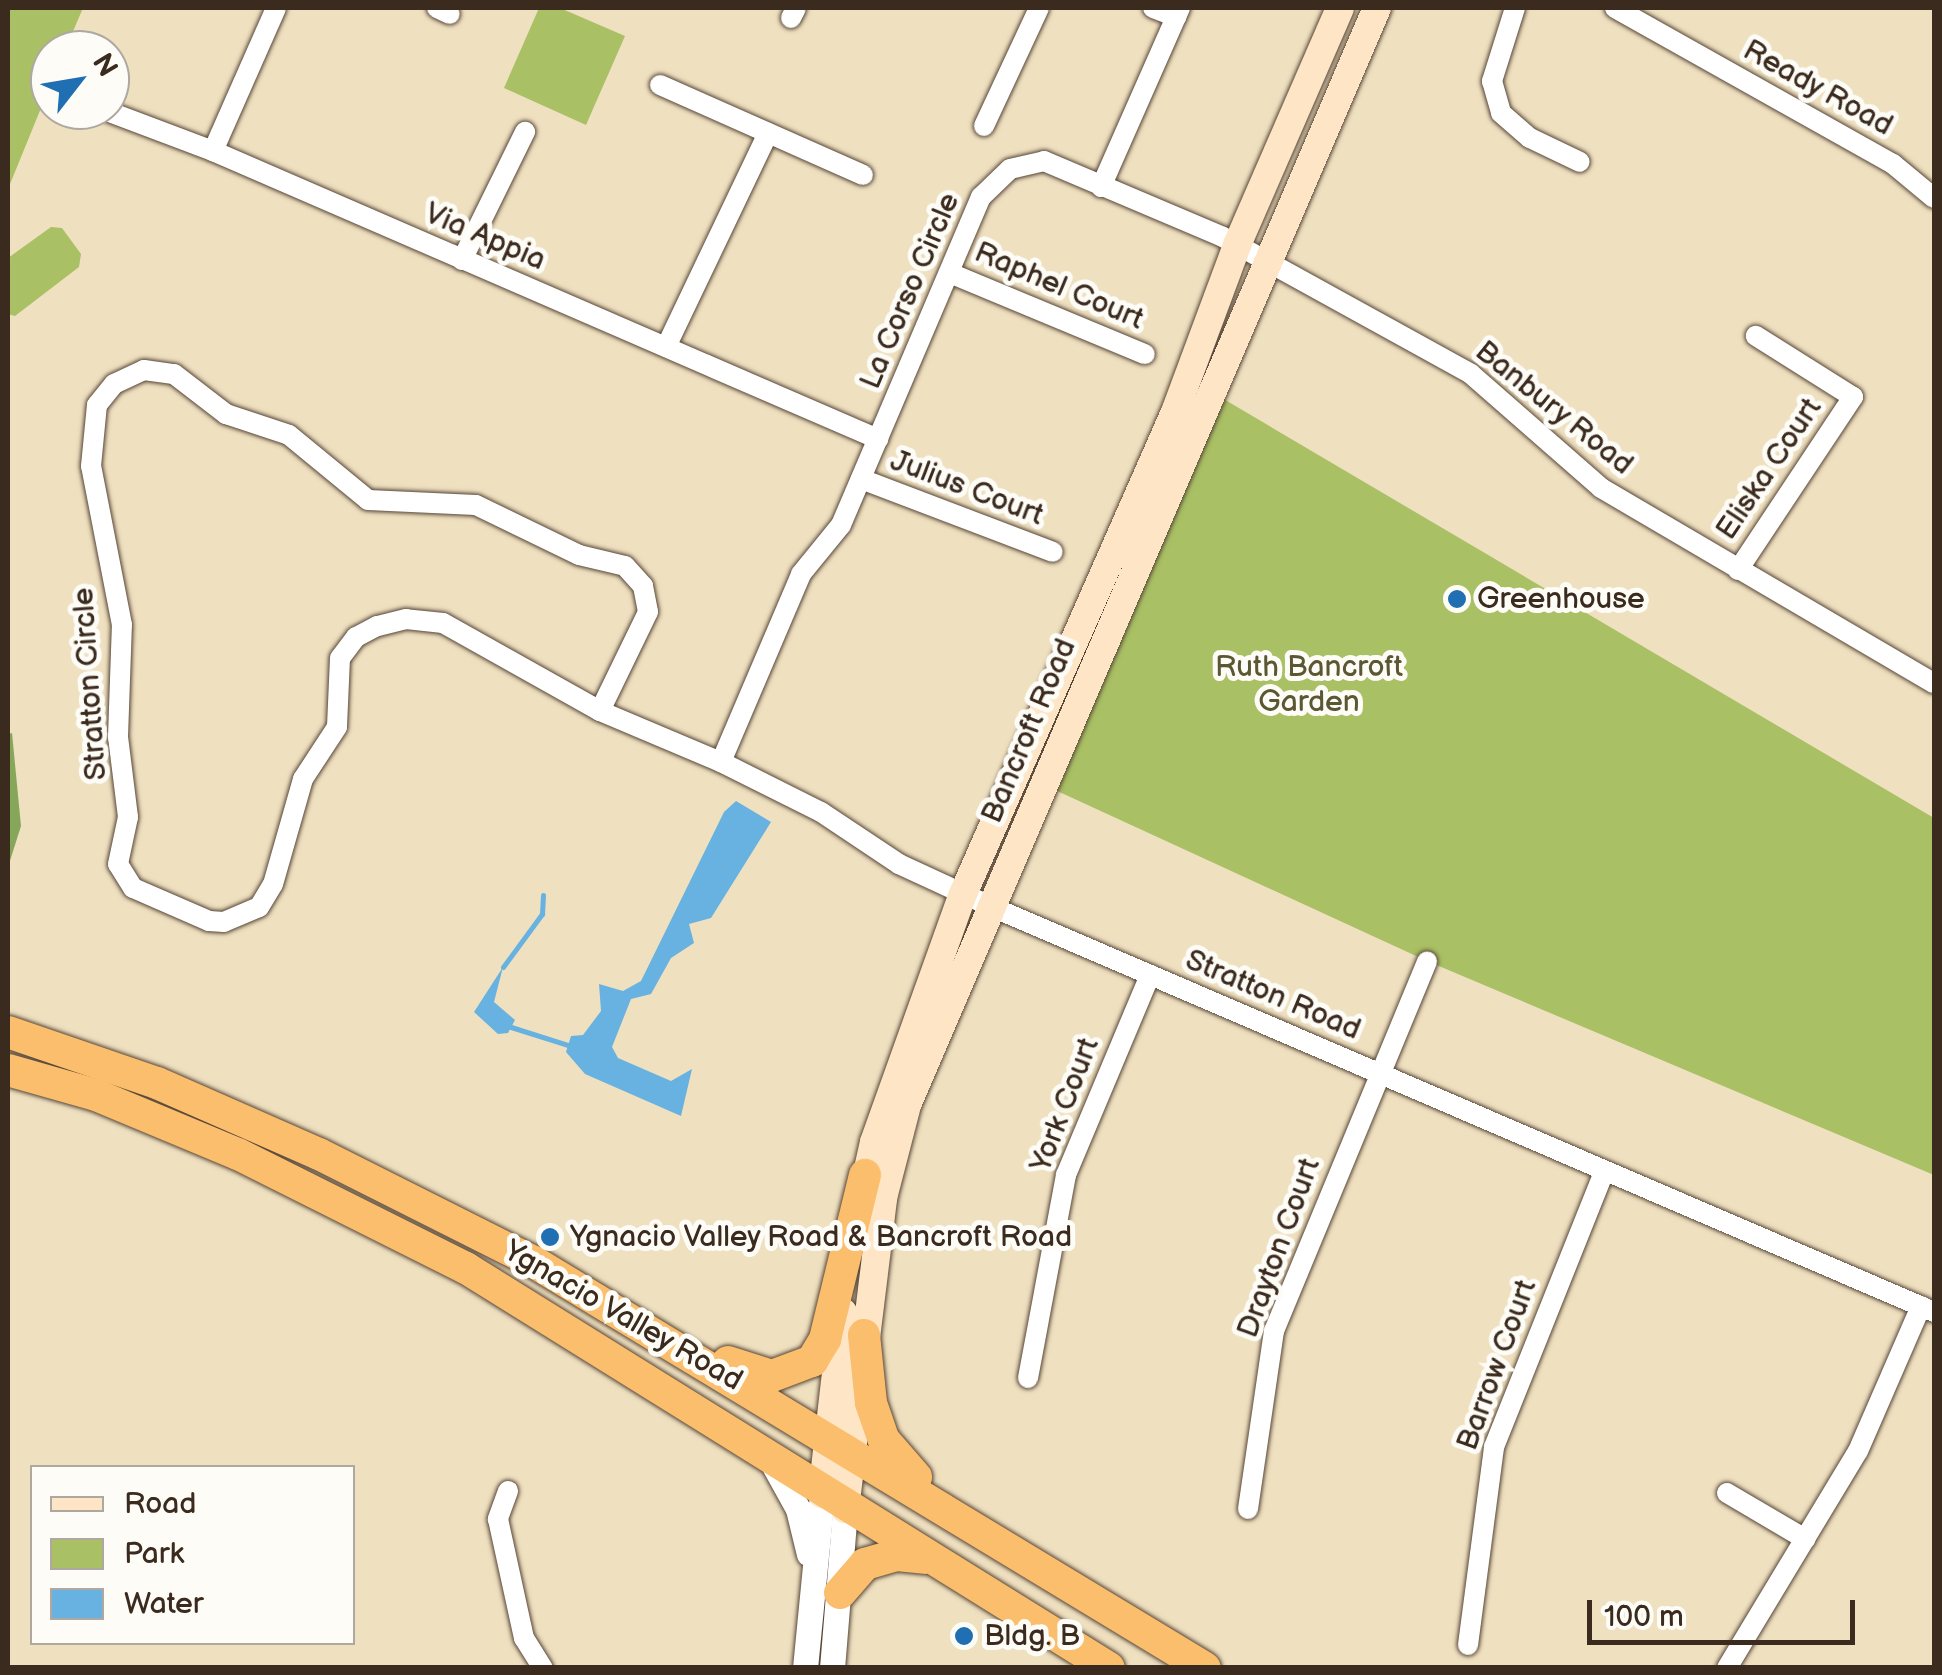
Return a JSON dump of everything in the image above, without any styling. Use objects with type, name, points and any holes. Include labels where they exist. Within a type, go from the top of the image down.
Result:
[{"type":"highway","name":"Ygnacio Valley Road","points":[[8,1032],[157,1084],[319,1154],[534,1262],[1205,1668]]},
{"type":"highway","name":"Ygnacio Valley Road","points":[[8,1070],[96,1095],[393,1229],[466,1268],[834,1502],[1109,1668]]},
{"type":"highway","points":[[635,1321],[752,1373],[786,1374],[812,1361],[825,1339],[865,1174]]},
{"type":"highway","points":[[864,1335],[871,1403],[888,1450],[993,1540]]},
{"type":"highway","points":[[827,1585],[865,1564],[897,1555],[930,1559]]},
{"type":"main road","name":"Bancroft Road","points":[[834,1502],[865,1174],[963,894],[1174,412],[1237,245],[1340,8]]},
{"type":"main road","name":"Bancroft Road","points":[[840,1444],[864,1335],[883,1198],[907,1105],[1264,260],[1377,8]]},
{"type":"street","points":[[213,151],[276,8]]},
{"type":"street","points":[[984,126],[1040,8]]},
{"type":"street","points":[[1101,187],[1178,12],[1152,8]]},
{"type":"street","points":[[1515,8],[1492,80],[1501,113],[1530,138],[1580,162]]},
{"type":"street","name":"Ready Road","points":[[1615,8],[1893,164],[1934,198]]},
{"type":"street","points":[[660,85],[863,175]]},
{"type":"street","name":"Via Appia","points":[[130,120],[213,151],[878,440]]},
{"type":"street","points":[[462,260],[524,132]]},
{"type":"street","points":[[666,347],[768,134]]},
{"type":"street","name":"La Corso Circle","points":[[722,762],[801,574],[840,525],[981,197],[1010,169],[1044,161],[1237,245]]},
{"type":"street","name":"Banbury Road","points":[[1237,245],[1471,374],[1601,488],[1934,682]]},
{"type":"street","name":"Raphel Court","points":[[950,273],[1145,354]]},
{"type":"street","name":"Eliska Court","points":[[1738,570],[1853,398],[1756,336]]},
{"type":"street","name":"Stratton Circle","points":[[144,370],[174,374],[226,414],[289,436],[368,500],[476,505],[579,555],[625,566],[644,586],[648,612],[600,711],[443,623],[406,619],[377,626],[356,636],[340,658],[336,728],[303,779],[273,884],[259,907],[224,922],[209,921],[133,888],[118,864],[128,816],[118,737],[122,625],[91,466],[94,418],[105,393],[144,370]]},
{"type":"street","name":"Julius Court","points":[[861,479],[1052,552]]},
{"type":"street","name":"Stratton Road","points":[[600,711],[722,762],[963,894],[1928,1309]]},
{"type":"street","name":"Drayton Court","points":[[1248,1509],[1274,1331],[1427,961]]},
{"type":"street","name":"York Court","points":[[1028,1378],[1066,1175],[1150,976]]},
{"type":"street","name":"Barrow Court","points":[[1468,1645],[1494,1447],[1604,1172]]},
{"type":"street","points":[[1727,1668],[1858,1451],[1928,1309]]},
{"type":"street","points":[[772,1462],[798,1508],[827,1585],[805,1668]]},
{"type":"street","points":[[508,1491],[498,1519],[524,1638],[544,1668]]},
{"type":"street","points":[[1726,1493],[1805,1539]]},
{"type":"street","points":[[832,1668],[827,1585],[834,1502]]},
{"type":"green space","points":[[8,8],[83,8],[74,30],[30,30],[32,130],[8,189]]},
{"type":"green space","points":[[539,8],[560,8],[625,36],[586,125],[504,88]]},
{"type":"green space","points":[[51,227],[62,228],[81,254],[79,267],[15,316],[8,314],[8,258]]},
{"type":"green space","name":"Ruth Bancroft Garden","points":[[1210,391],[1934,818],[1934,1175],[1427,961],[1042,784]]},
{"type":"green space","points":[[12,733],[21,826],[8,867],[8,734]]},
{"type":"water","points":[[736,801],[771,822],[711,918],[689,924],[694,943],[671,958],[651,994],[631,999],[612,1047],[618,1058],[671,1081],[692,1069],[681,1116],[585,1074],[566,1052],[571,1036],[583,1035],[601,1011],[599,984],[623,991],[641,981],[724,812]]},
{"type":"water","points":[[503,967],[494,1002],[515,1020],[508,1033],[498,1034],[474,1012]]},
{"type":"waterway","points":[[503,967],[542,914],[543,895]]},
{"type":"waterway","points":[[511,1027],[568,1045]]},
{"type":"place","name":"Greenhouse","points":[[1457,599]]},
{"type":"place","name":"Ygnacio Valley Road & Bancroft Road","points":[[550,1237]]},
{"type":"place","name":"Bldg. B","points":[[964,1636]]}]
